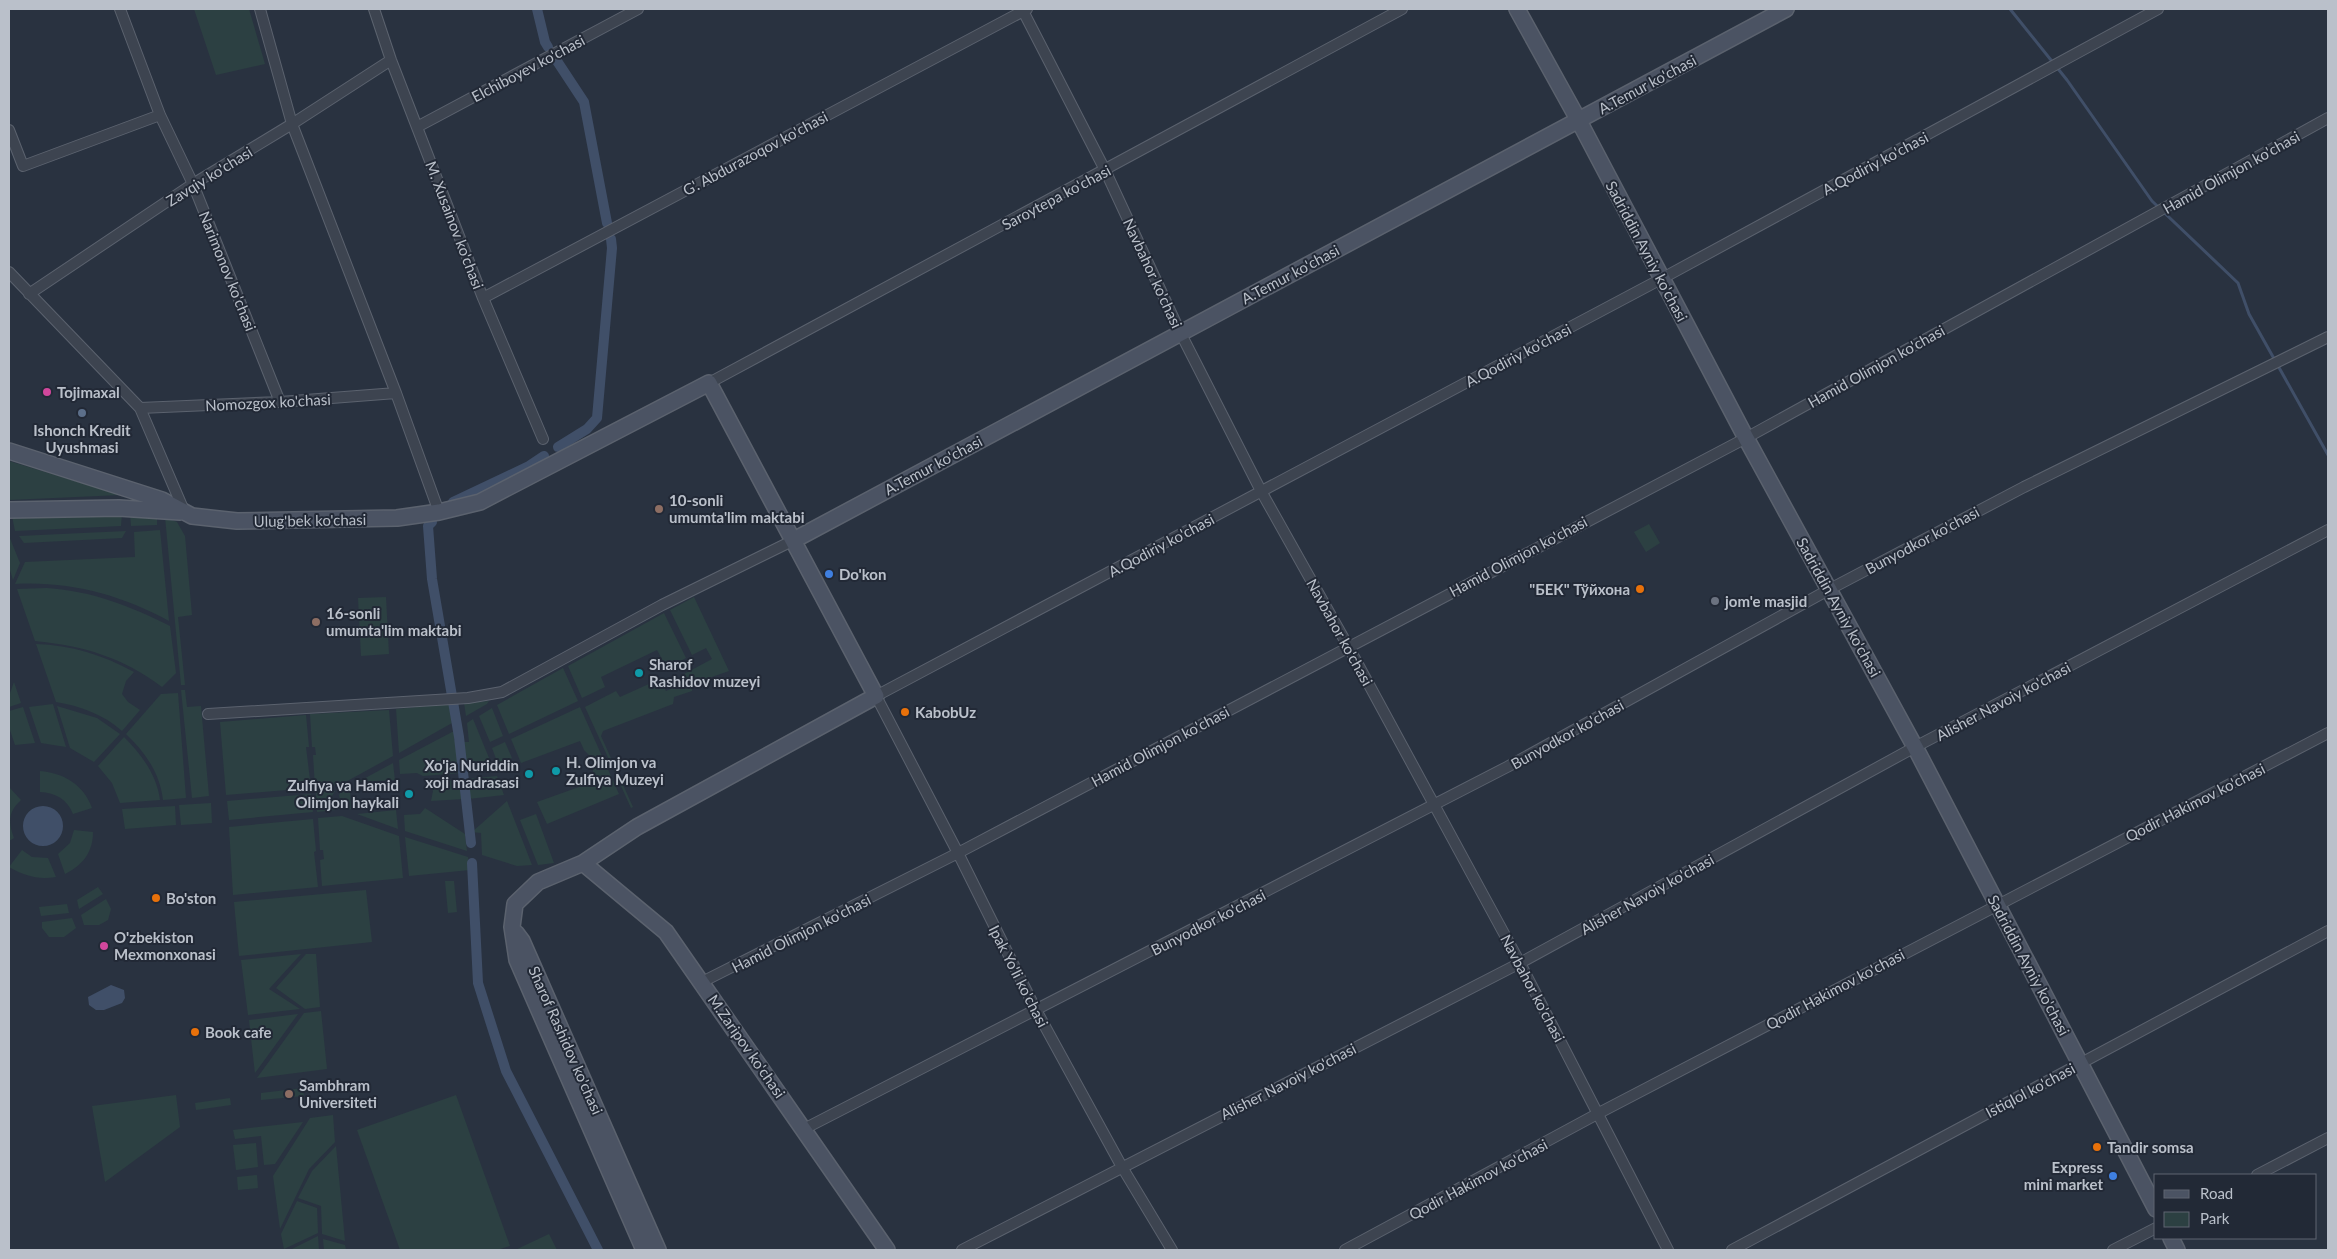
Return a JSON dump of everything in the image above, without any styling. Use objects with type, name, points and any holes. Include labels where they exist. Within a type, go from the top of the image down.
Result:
[{"type":"street","name":"Narimonov ko'chasi","points":[[120,9],[160,115],[193,184],[280,402]]},
{"type":"street","points":[[260,9],[292,124],[396,393],[439,512]]},
{"type":"street","name":"M. Xusainov ko'chasi","points":[[374,9],[391,60],[483,298],[543,439]]},
{"type":"street","name":"Elchiboyev ko'chasi","points":[[417,126],[638,9]]},
{"type":"street","name":"Saroytepa ko'chasi","points":[[709,383],[1402,9]]},
{"type":"street","name":"Sadriddin Ayniy ko'chasi","points":[[1517,9],[1579,121],[1746,438],[1915,747],[2154,1205]]},
{"type":"street","name":"A.Temur ko'chasi","points":[[794,540],[1786,9]]},
{"type":"street","name":"A.Qodiriy ko'chasi","points":[[876,696],[1661,279],[2158,9]]},
{"type":"street","name":"Navbahor ko'chasi","points":[[1024,10],[1105,170],[1180,332],[1261,491],[1348,646],[1520,963],[1668,1250]]},
{"type":"street","name":"G'. Abdurazoqov ko'chasi","points":[[483,298],[1024,10]]},
{"type":"street","name":"Zavqiy ko'chasi","points":[[29,294],[193,184],[292,124],[391,60]]},
{"type":"street","points":[[9,130],[22,166],[160,115]]},
{"type":"street","name":"Hamid Olimjon ko'chasi","points":[[702,982],[958,853],[1746,438],[2328,118]]},
{"type":"street","points":[[9,272],[140,408],[185,513]]},
{"type":"street","name":"Bunyodkor ko'chasi","points":[[804,1129],[1434,805],[1830,589],[2024,487],[2328,337]]},
{"type":"street","points":[[644,1250],[517,960],[512,927],[515,904],[538,882],[583,863],[637,826],[876,696],[709,383]]},
{"type":"street","name":"Ulug'bek ko'chasi","points":[[185,513],[192,516],[237,521],[397,518],[439,512],[480,502],[709,383]]},
{"type":"street","name":"Nomozgox ko'chasi","points":[[140,408],[280,402],[396,393]]},
{"type":"street","points":[[9,452],[162,500],[185,513]]},
{"type":"street","points":[[9,510],[119,508],[185,513]]},
{"type":"street","name":"Alisher Navoiy ko'chasi","points":[[962,1250],[1122,1166],[1520,963],[1915,747],[2328,530]]},
{"type":"street","points":[[208,714],[468,698],[502,692],[662,605],[794,540]]},
{"type":"street","name":"Ipak Yo'li ko'chasi","points":[[876,696],[958,853],[1036,1010],[1122,1166],[1172,1250]]},
{"type":"street","name":"Qodir Hakimov ko'chasi","points":[[1345,1250],[1599,1113],[1996,904],[2328,733]]},
{"type":"street","name":"M.Zaripov ko'chasi","points":[[583,863],[666,932],[887,1250]]},
{"type":"street","name":"Sharof Rashidov ko'chasi","points":[[512,927],[522,941],[658,1250]]},
{"type":"street","name":"Istiqlol ko'chasi","points":[[1732,1250],[2328,931]]},
{"type":"street","points":[[2259,1174],[2328,1138]]},
{"type":"street","points":[[2113,1250],[2154,1229]]},
{"type":"street","points":[[2172,1239],[2178,1250]]},
{"type":"green space","points":[[194,9],[249,9],[265,64],[216,75]]},
{"type":"green space","points":[[9,461],[121,495],[9,500]]},
{"type":"green space","points":[[122,513],[121,526],[15,531],[12,516]]},
{"type":"green space","points":[[130,513],[157,516],[157,525],[131,526]]},
{"type":"green space","points":[[165,517],[177,522],[185,536],[192,615],[178,617],[185,685],[181,685]]},
{"type":"green space","points":[[1649,524],[1660,543],[1646,552],[1634,532]]},
{"type":"green space","points":[[160,530],[169,621],[132,604],[95,592],[56,585],[15,584],[25,562],[135,557],[134,532]]},
{"type":"green space","points":[[126,531],[122,538],[24,543],[19,536]]},
{"type":"green space","points":[[9,536],[20,563],[13,580],[9,567]]},
{"type":"green space","points":[[47,588],[95,596],[140,612],[170,626],[176,673],[162,687],[132,668],[102,655],[70,646],[35,641],[17,589]]},
{"type":"green space","points":[[386,597],[389,654],[361,656],[358,598]]},
{"type":"green space","points":[[694,597],[729,671],[709,678],[709,681],[692,687],[692,691],[674,697],[673,704],[603,731],[601,736],[633,807],[631,808],[585,707],[616,691],[620,697],[660,679],[666,691],[688,681],[684,674],[712,659],[706,648],[692,655],[670,610]]},
{"type":"green space","points":[[664,613],[686,658],[667,668],[657,650],[601,677],[605,687],[582,698],[568,666]]},
{"type":"green space","points":[[36,644],[62,646],[86,652],[134,672],[126,681],[122,694],[128,702],[140,710],[122,731],[107,720],[91,712],[56,702]]},
{"type":"green space","points":[[563,668],[578,701],[509,734],[497,705]]},
{"type":"green space","points":[[14,682],[21,703],[9,707],[9,696]]},
{"type":"green space","points":[[181,690],[185,690],[187,707],[201,706],[209,796],[192,798]]},
{"type":"green space","points":[[178,693],[186,798],[163,800],[155,772],[139,748],[126,734],[161,694]]},
{"type":"green space","points":[[489,701],[487,704],[466,716],[464,703]]},
{"type":"green space","points":[[53,704],[66,747],[41,743],[29,707]]},
{"type":"green space","points":[[449,704],[452,723],[399,753],[396,709]]},
{"type":"green space","points":[[57,706],[97,718],[120,734],[94,762],[70,748]]},
{"type":"green space","points":[[23,707],[35,743],[15,745],[9,727],[9,711]]},
{"type":"green space","points":[[580,707],[619,794],[547,824],[537,802],[593,782],[593,759],[584,750],[580,741],[521,763],[511,739]]},
{"type":"green space","points":[[492,708],[503,736],[490,742],[479,716]]},
{"type":"green space","points":[[389,710],[393,756],[340,785],[315,787],[313,755],[316,755],[315,747],[312,747],[310,714]]},
{"type":"green space","points":[[306,715],[309,747],[306,747],[311,788],[226,795],[220,722]]},
{"type":"green space","points":[[473,719],[494,770],[465,773],[461,742],[469,742],[467,723]]},
{"type":"green space","points":[[454,731],[461,773],[423,776],[417,773],[400,774],[399,760]]},
{"type":"green space","points":[[124,737],[152,774],[160,800],[120,803],[112,783],[98,766]]},
{"type":"green space","points":[[505,742],[512,758],[498,764],[492,748]]},
{"type":"green space","points":[[393,763],[395,780],[358,782]]},
{"type":"green space","points":[[40,771],[57,774],[72,782],[84,793],[92,808],[73,814],[68,804],[60,798],[40,792]]},
{"type":"green space","points":[[497,776],[504,795],[468,799],[466,779]]},
{"type":"green space","points":[[460,780],[463,799],[431,801],[433,791],[429,782]]},
{"type":"green space","points":[[9,787],[21,800],[11,813],[10,822],[14,838],[9,841]]},
{"type":"green space","points":[[350,789],[351,809],[342,809],[339,795],[342,790]]},
{"type":"green space","points":[[335,791],[332,796],[336,810],[317,812],[316,792]]},
{"type":"green space","points":[[311,794],[313,812],[229,820],[227,801]]},
{"type":"green space","points":[[507,801],[532,865],[517,866],[482,855],[481,833],[472,832]]},
{"type":"green space","points":[[211,803],[212,823],[181,825],[179,805]]},
{"type":"green space","points":[[175,806],[176,825],[125,829],[122,809]]},
{"type":"green space","points":[[425,808],[468,836],[465,836],[467,851],[405,831],[404,815],[420,814]]},
{"type":"green space","points":[[396,810],[398,829],[357,814]]},
{"type":"green space","points":[[536,814],[554,863],[538,865],[520,820]]},
{"type":"green space","points":[[342,816],[399,836],[403,878],[322,886],[320,860],[324,859],[323,850],[320,850],[318,818]]},
{"type":"green space","points":[[313,819],[318,887],[233,895],[229,827]]},
{"type":"green space","points":[[74,830],[93,832],[93,839],[89,852],[82,862],[65,874],[58,854],[70,843]]},
{"type":"green space","points":[[405,837],[468,857],[470,870],[409,876]]},
{"type":"green space","points":[[22,850],[32,857],[48,858],[56,877],[43,878],[32,876],[9,867]]},
{"type":"green space","points":[[445,881],[454,881],[457,912],[448,913]]},
{"type":"green space","points":[[98,887],[103,894],[79,909],[77,900]]},
{"type":"green space","points":[[366,890],[372,942],[239,956],[234,902]]},
{"type":"green space","points":[[106,899],[111,909],[108,920],[99,925],[84,925],[81,915]]},
{"type":"green space","points":[[67,904],[69,913],[41,916],[39,907]]},
{"type":"green space","points":[[72,918],[76,928],[64,937],[49,937],[42,928],[42,922]]},
{"type":"green space","points":[[301,954],[269,989],[300,1009],[248,1015],[241,960]]},
{"type":"green space","points":[[306,954],[316,954],[320,1007],[305,1009],[276,988]]},
{"type":"green space","points":[[321,1011],[327,1069],[257,1078],[304,1013]]},
{"type":"green space","points":[[298,1014],[255,1073],[255,1074],[249,1020]]},
{"type":"green space","points":[[303,1088],[304,1096],[261,1100],[261,1093]]},
{"type":"green space","points":[[176,1095],[180,1127],[105,1182],[92,1106]]},
{"type":"green space","points":[[456,1095],[510,1246],[497,1250],[400,1250],[357,1130]]},
{"type":"green space","points":[[230,1098],[231,1105],[196,1110],[195,1103]]},
{"type":"green space","points":[[333,1115],[335,1142],[309,1169],[280,1229],[273,1176],[310,1118]]},
{"type":"green space","points":[[303,1122],[275,1164],[264,1165],[261,1136],[235,1139],[233,1130]]},
{"type":"green space","points":[[256,1143],[258,1167],[236,1170],[233,1145]]},
{"type":"green space","points":[[336,1146],[345,1241],[322,1234],[321,1206],[298,1198],[312,1171]]},
{"type":"green space","points":[[257,1175],[258,1188],[238,1190],[237,1177]]},
{"type":"green space","points":[[297,1201],[317,1208],[318,1233],[284,1249],[281,1234]]},
{"type":"green space","points":[[549,1234],[557,1250],[515,1250]]},
{"type":"green space","points":[[318,1236],[319,1250],[290,1250]]},
{"type":"green space","points":[[323,1239],[345,1245],[346,1250],[324,1250]]},
{"type":"water","points":[[39,806],[47,806],[54,809],[60,815],[63,826],[60,837],[54,843],[47,846],[39,846],[32,843],[26,837],[23,830],[23,822],[26,815],[32,809]]},
{"type":"water","points":[[111,985],[124,990],[125,998],[122,1003],[104,1010],[96,1010],[89,1005],[88,997]]},
{"type":"waterway","points":[[537,9],[548,47]]},
{"type":"waterway","points":[[2010,9],[2067,80],[2152,201],[2238,283],[2249,314],[2328,455]]},
{"type":"waterway","points":[[557,61],[584,102],[607,223]]},
{"type":"waterway","points":[[558,447],[587,429],[597,418],[612,248],[611,239]]},
{"type":"waterway","points":[[453,502],[529,466],[544,456]]},
{"type":"waterway","points":[[432,522],[428,526],[432,579],[459,737],[471,843]]},
{"type":"waterway","points":[[472,863],[478,983],[506,1071],[598,1250]]},
{"type":"place","name":"Tojimaxal","points":[[47,392]]},
{"type":"place","name":"Ishonch Kredit Uyushmasi","points":[[82,413]]},
{"type":"place","name":"10-sonli umumta'lim maktabi","points":[[659,509]]},
{"type":"place","name":"Do'kon","points":[[829,574]]},
{"type":"place","name":"\"БЕК\" Тўйхона","points":[[1640,589]]},
{"type":"place","name":"jom'e masjid","points":[[1715,601]]},
{"type":"place","name":"16-sonli umumta'lim maktabi","points":[[316,622]]},
{"type":"place","name":"Sharof Rashidov muzeyi","points":[[639,673]]},
{"type":"place","name":"KabobUz","points":[[905,712]]},
{"type":"place","name":"H. Olimjon va Zulfiya Muzeyi","points":[[556,771]]},
{"type":"place","name":"Xo'ja Nuriddin xoji madrasasi","points":[[529,774]]},
{"type":"place","name":"Zulfiya va Hamid Olimjon haykali","points":[[409,794]]},
{"type":"place","name":"Bo'ston","points":[[156,898]]},
{"type":"place","name":"O'zbekiston Mexmonxonasi","points":[[104,946]]},
{"type":"place","name":"Book cafe","points":[[195,1032]]},
{"type":"place","name":"Sambhram Universiteti","points":[[289,1094]]},
{"type":"place","name":"Tandir somsa","points":[[2097,1147]]},
{"type":"place","name":"Express mini market","points":[[2113,1176]]}]
